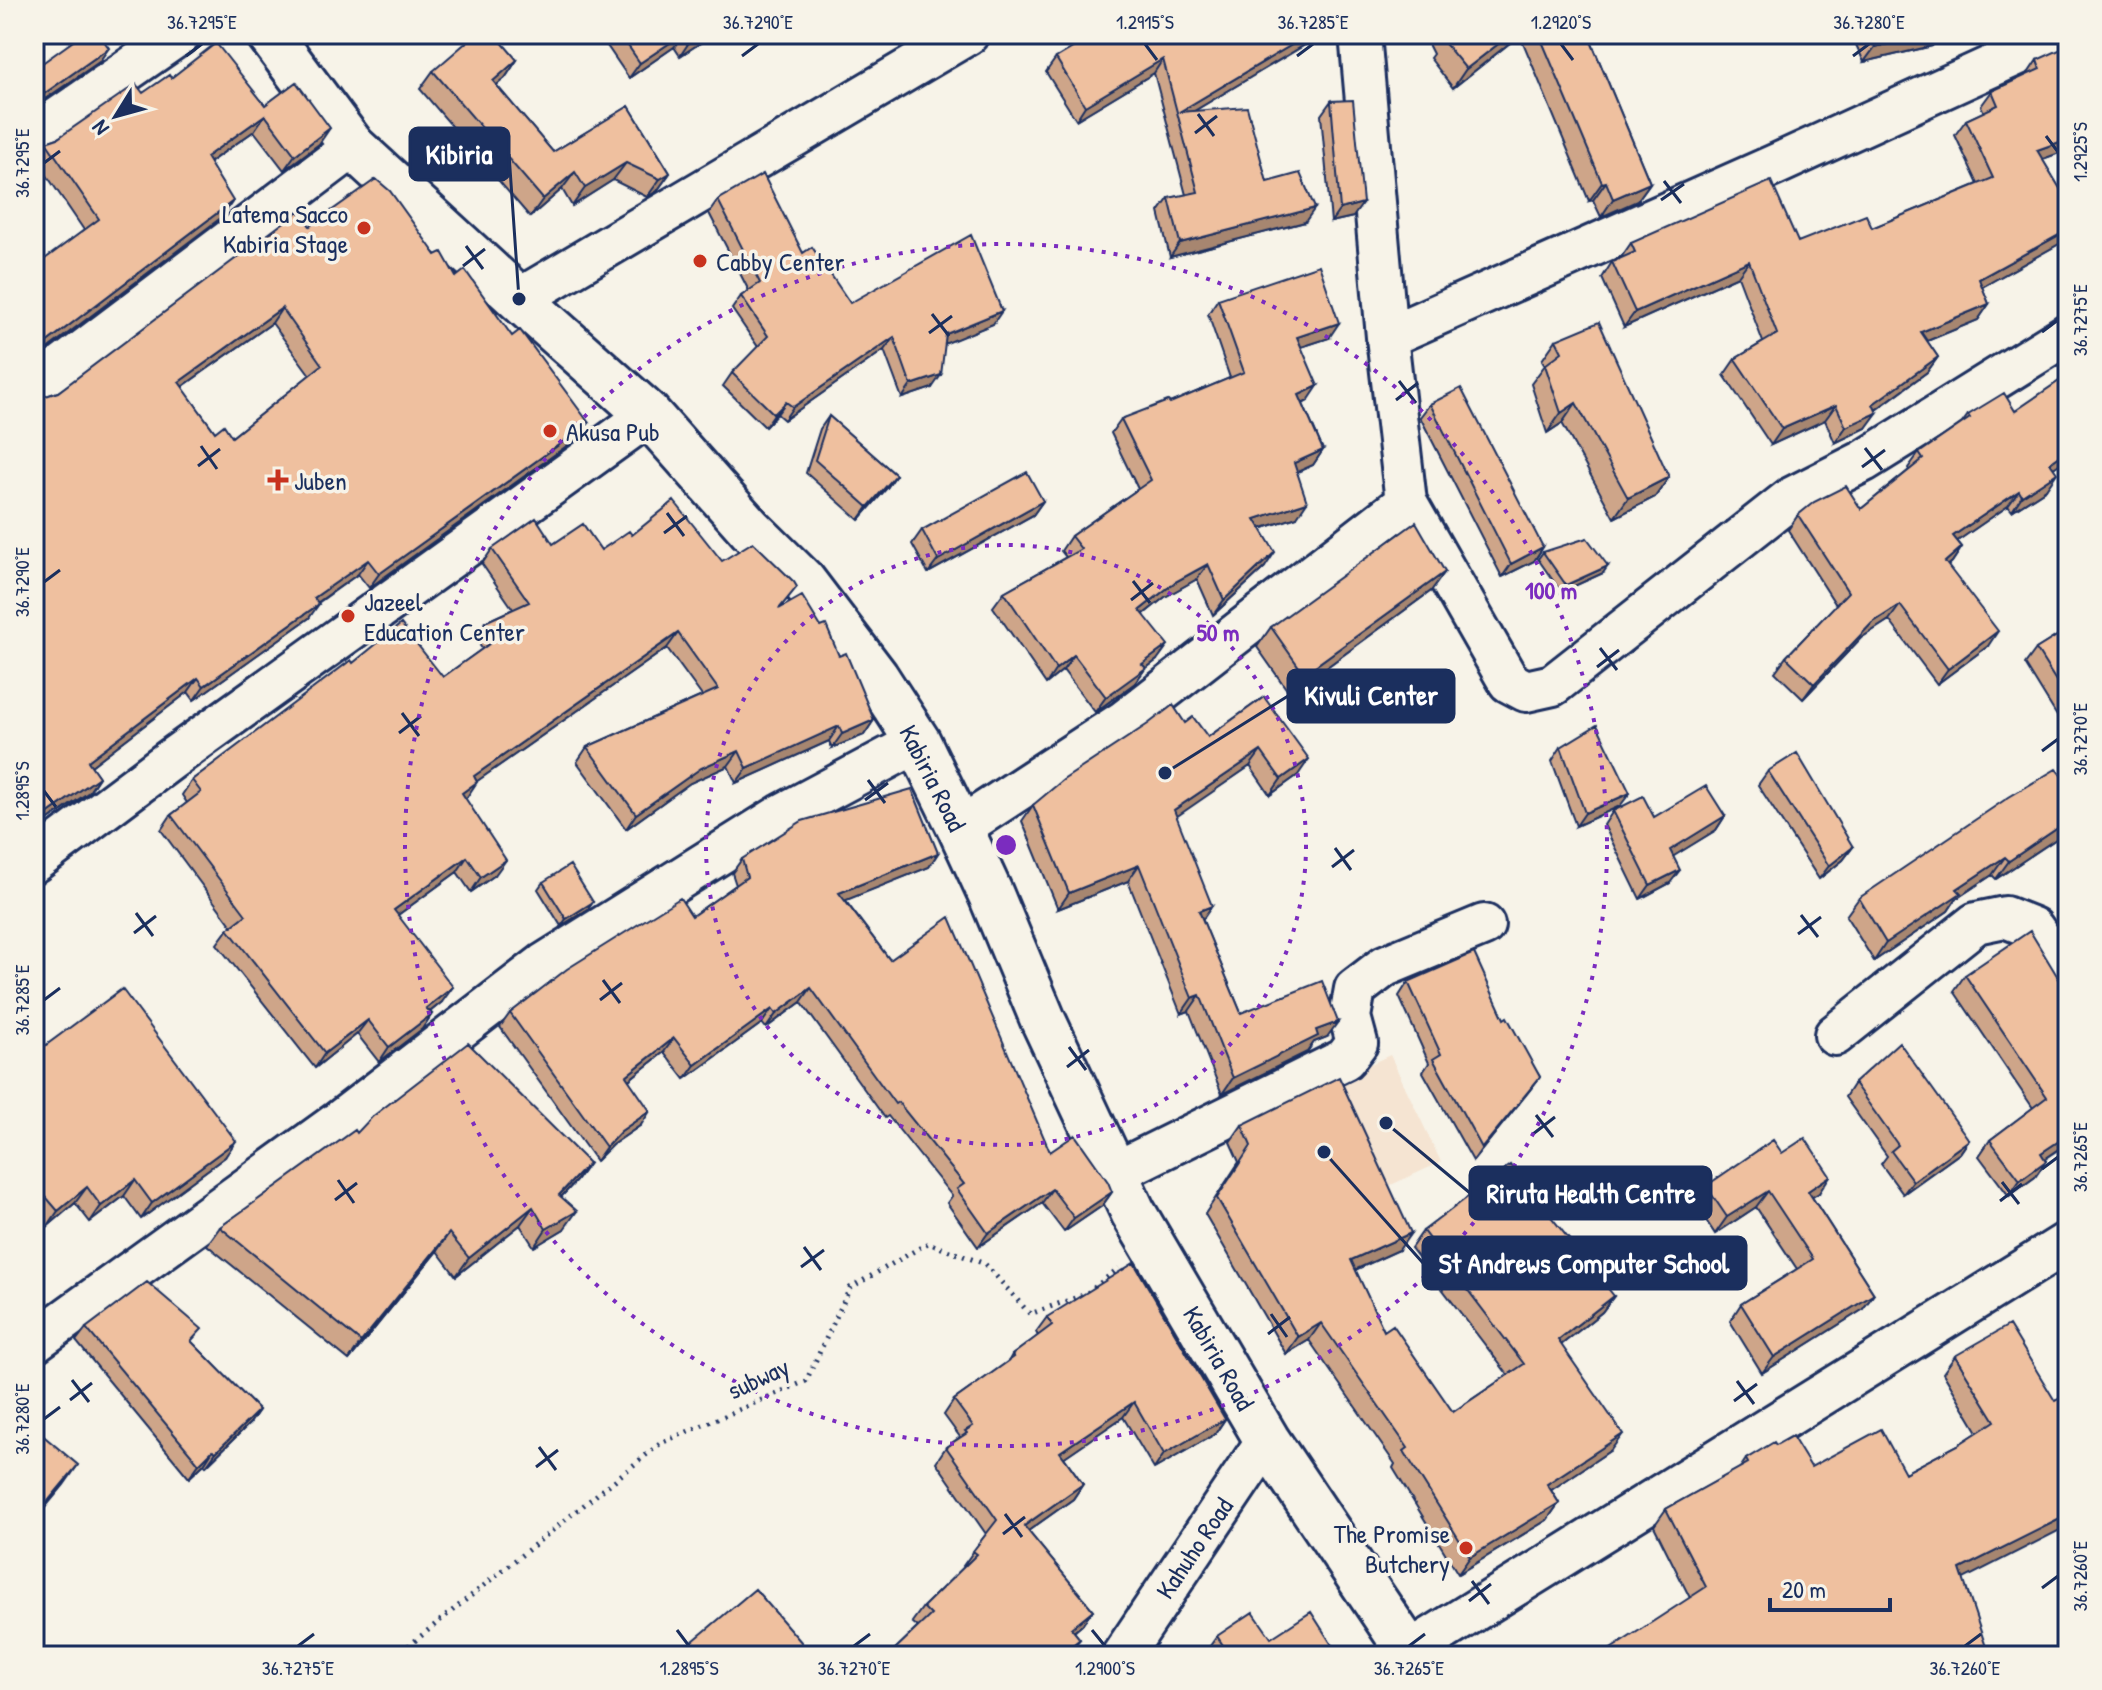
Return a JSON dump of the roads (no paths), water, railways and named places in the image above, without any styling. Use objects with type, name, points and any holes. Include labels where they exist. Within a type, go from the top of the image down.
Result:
[{"type":"main road","name":"Kabiria Road","points":[[269,34],[353,147],[649,415],[750,529],[803,581],[876,677],[918,742],[960,828],[1043,1020],[1114,1173],[1152,1243],[1267,1440],[1411,1654]]},
{"type":"street","points":[[34,135],[180,34]]},
{"type":"street","points":[[519,299],[968,34]]},
{"type":"street","points":[[1360,34],[1387,337],[1406,502],[1509,682],[1526,691],[1553,685],[1791,498],[1864,461],[2068,334]]},
{"type":"street","points":[[1387,337],[2062,34]]},
{"type":"street","points":[[34,388],[353,147]]},
{"type":"street","points":[[34,862],[183,750],[649,415]]},
{"type":"street","points":[[960,828],[1124,721],[1406,502]]},
{"type":"street","points":[[34,1342],[337,1123],[544,964],[783,814],[918,742]]},
{"type":"street","points":[[1835,1035],[1976,923],[2005,917],[2033,928],[2068,984]]},
{"type":"street","points":[[1114,1173],[1345,1059],[1357,1043],[1350,1017],[1355,989],[1385,966],[1484,925]]},
{"type":"street","points":[[1411,1654],[2068,1242]]},
{"type":"street","name":"Kahuho Road","points":[[1122,1656],[1267,1440]]},
{"type":"place","name":"Latema Sacco Kabiria Stage","points":[[364,228]]},
{"type":"place","name":"Cabby Center","points":[[700,261]]},
{"type":"place","name":"Kibiria","points":[[519,299]]},
{"type":"place","name":"Akusa Pub","points":[[550,431]]},
{"type":"place","name":"Juben","points":[[278,480]]},
{"type":"place","name":"Jazeel Education Center","points":[[348,616]]},
{"type":"place","name":"Kivuli Center","points":[[1165,773]]},
{"type":"place","name":"Riruta Health Centre","points":[[1386,1123]]},
{"type":"place","name":"St Andrews Computer School","points":[[1324,1152]]},
{"type":"place","name":"The Promise Butchery","points":[[1466,1548]]}]
